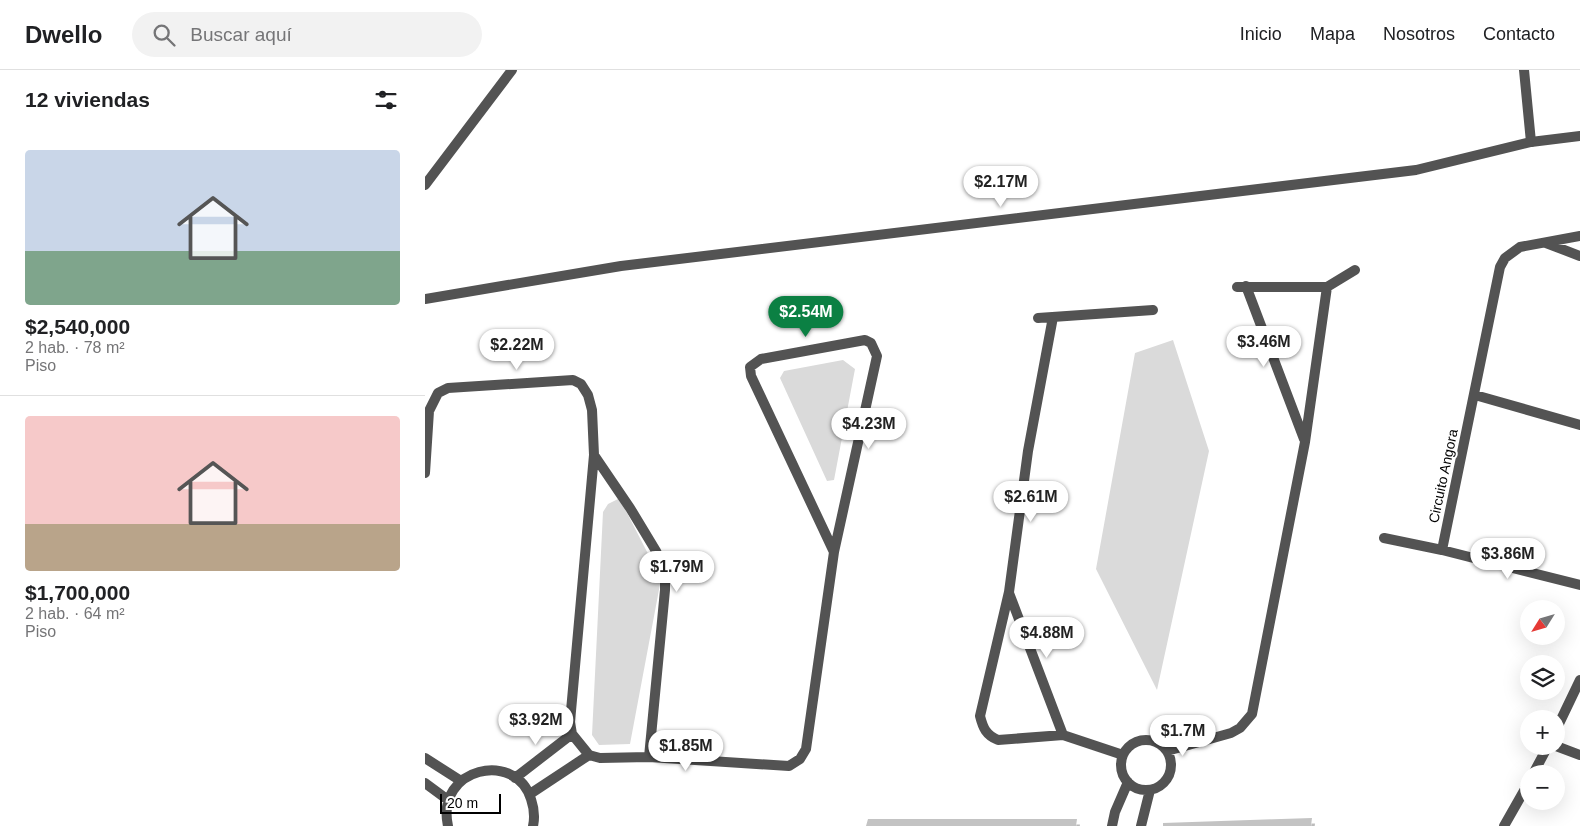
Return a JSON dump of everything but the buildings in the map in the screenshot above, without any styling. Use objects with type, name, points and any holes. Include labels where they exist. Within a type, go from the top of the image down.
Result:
[{"type":"street","points":[[425,185],[512,70]]},
{"type":"street","points":[[1524,70],[1531,142]]},
{"type":"street","points":[[425,299],[621,266],[1416,170],[1531,142],[1580,136]]},
{"type":"street","points":[[1544,243],[1580,236]]},
{"type":"street","points":[[1544,243],[1580,256]]},
{"type":"street","name":"Circuito Angora","points":[[1441,550],[1475,395],[1500,267],[1512,251],[1520,247],[1544,243]]},
{"type":"street","points":[[1305,442],[1242,286],[1327,287],[1355,270]]},
{"type":"street","points":[[1167,751],[1231,733],[1247,722],[1252,714],[1305,442],[1327,287]]},
{"type":"street","points":[[1038,318],[1153,310]]},
{"type":"street","points":[[1053,317],[1028,451],[1009,592],[980,716],[983,728],[990,736],[998,740],[1063,735],[1123,755]]},
{"type":"street","points":[[425,473],[429,411],[439,393],[448,388],[573,380],[581,384],[588,395],[592,410],[594,455],[570,722],[571,734],[589,754],[600,758],[649,757],[789,766],[800,759],[806,749],[835,552],[877,356],[871,343],[865,340],[761,359],[750,368],[751,376],[835,552]]},
{"type":"street","points":[[1475,395],[1580,425]]},
{"type":"street","points":[[594,455],[636,516],[656,551],[665,572],[665,590],[649,757]]},
{"type":"street","points":[[1384,538],[1441,550],[1580,585]]},
{"type":"street","points":[[1009,592],[1063,735]]},
{"type":"street","points":[[1565,711],[1580,680]]},
{"type":"street","points":[[515,778],[571,734]]},
{"type":"street","points":[[1148,739],[1162,745],[1167,751],[1171,759],[1169,776],[1157,788],[1141,790],[1128,782],[1121,770],[1123,755],[1133,743],[1148,739]]},
{"type":"street","points":[[1565,749],[1580,755]]},
{"type":"street","points":[[530,794],[589,754]]},
{"type":"street","points":[[425,758],[461,781]]},
{"type":"street","points":[[448,826],[445,815],[448,800],[453,790],[461,781],[473,773],[487,770],[501,772],[515,778],[523,785],[530,794],[534,809],[533,826]]},
{"type":"street","points":[[1112,826],[1115,812],[1128,782]]},
{"type":"street","points":[[425,783],[448,800]]},
{"type":"street","points":[[1141,826],[1150,790]]},
{"type":"street","points":[[1504,826],[1520,798]]},
{"type":"shaded area","points":[[1173,340],[1209,451],[1157,690],[1096,569],[1135,353]]},
{"type":"shaded area","points":[[843,360],[855,369],[834,480],[827,481],[780,378],[784,371]]},
{"type":"shaded area","points":[[618,499],[661,579],[630,744],[599,745],[592,735],[603,512],[608,504]]}]
